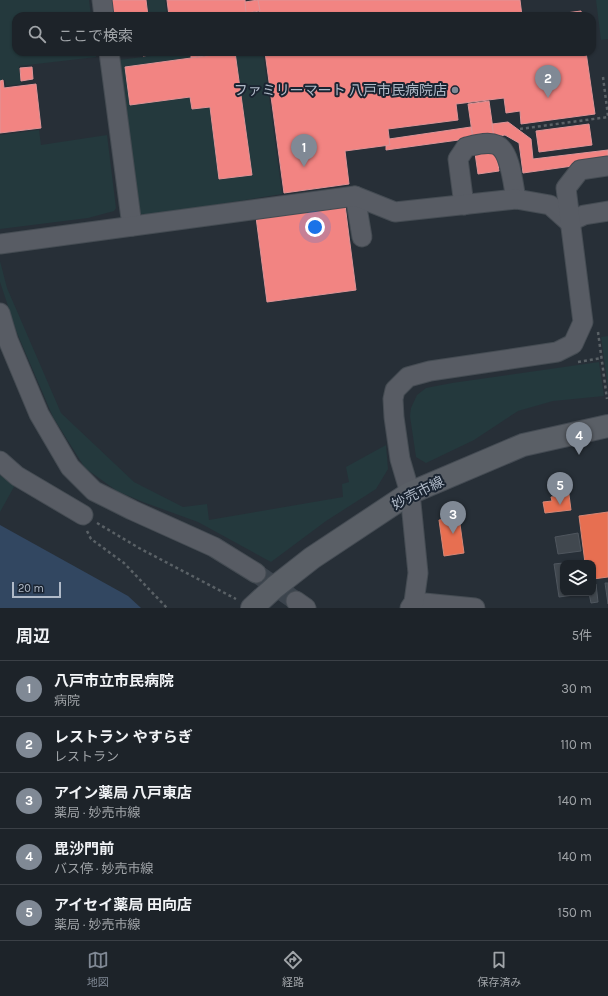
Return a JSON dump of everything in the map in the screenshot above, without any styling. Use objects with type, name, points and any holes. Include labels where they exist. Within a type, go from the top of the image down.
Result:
[{"type":"main road","name":"妙売市線","points":[[245,604],[274,587],[312,558],[410,493],[523,445],[608,426]]},
{"type":"street","points":[[102,0],[104,12]]},
{"type":"street","points":[[110,56],[132,226]]},
{"type":"street","points":[[464,205],[458,159],[466,147],[482,144],[496,145],[507,154],[516,199]]},
{"type":"street","points":[[475,608],[412,605],[418,573],[410,493],[400,459],[392,399],[395,390],[408,377],[430,371],[557,352],[573,344],[583,322],[569,222],[566,188],[580,170],[608,166]]},
{"type":"street","points":[[355,196],[362,237]]},
{"type":"street","points":[[0,244],[355,196],[395,212],[516,199],[550,205],[569,222]]},
{"type":"street","points":[[569,222],[584,214],[608,211]]},
{"type":"street","points":[[0,313],[8,340],[39,414],[70,467],[94,491],[214,547],[256,573]]},
{"type":"street","points":[[0,461],[17,476],[83,515]]},
{"type":"path","points":[[520,129],[608,117],[603,77]]},
{"type":"path","points":[[597,328],[607,399]]},
{"type":"path","points":[[573,363],[602,358]]},
{"type":"path","points":[[83,515],[139,548],[245,604]]},
{"type":"path","points":[[83,515],[86,529],[92,539],[124,563],[167,608]]},
{"type":"green space","points":[[0,0],[89,0],[90,12],[12,12],[12,56],[96,57],[19,66],[21,84],[6,86],[5,80],[0,80]]},
{"type":"green space","points":[[147,0],[165,0],[166,12],[148,12]]},
{"type":"green space","points":[[596,0],[608,0],[608,39],[601,40]]},
{"type":"green space","points":[[150,56],[264,56],[282,194],[144,216],[138,212],[119,60]]},
{"type":"green space","points":[[39,130],[41,145],[107,135],[116,208],[114,211],[88,218],[0,229],[0,135]]},
{"type":"green space","points":[[0,261],[7,288],[61,413],[134,482],[183,507],[207,504],[209,520],[343,497],[342,484],[349,482],[346,467],[386,445],[388,469],[376,489],[326,521],[271,562],[198,522],[117,491],[85,468],[53,417],[17,333],[0,282]]},
{"type":"green space","points":[[608,336],[608,388],[601,337]]},
{"type":"green space","points":[[599,362],[604,396],[553,401],[518,411],[474,440],[426,463],[416,457],[410,416],[411,408],[417,395],[426,388]]},
{"type":"green space","points":[[0,475],[15,485],[0,512]]},
{"type":"water","points":[[0,525],[128,596],[141,608],[0,608]]},
{"type":"building: 商業","points":[[568,487],[571,510],[545,513],[543,502],[552,501],[551,497],[559,496],[558,488]]},
{"type":"building: 商業","points":[[608,512],[608,577],[596,579],[596,560],[585,560],[579,516]]},
{"type":"building: 商業","points":[[459,517],[464,553],[444,556],[439,520]]},
{"type":"building: 医療","points":[[110,0],[146,0],[148,12],[112,12]]},
{"type":"building: 医療","points":[[167,0],[245,0],[246,12],[168,12]]},
{"type":"building: 医療","points":[[258,0],[520,0],[522,12],[260,12]]},
{"type":"building: 医療","points":[[258,0],[260,11],[246,12],[245,2]]},
{"type":"building: 医療","points":[[191,56],[202,56],[191,58]]},
{"type":"building: 医療","points":[[206,56],[236,56],[252,175],[219,179],[210,107],[192,109],[190,97],[130,105],[125,67]]},
{"type":"building: 医療","points":[[266,56],[587,56],[595,114],[521,124],[520,111],[506,113],[504,98],[456,104],[458,120],[388,129],[390,145],[345,151],[349,184],[284,193]]},
{"type":"building: 医療","points":[[32,67],[33,79],[21,81],[20,68]]},
{"type":"building: 医療","points":[[3,80],[4,88],[36,84],[41,128],[0,133],[0,81]]},
{"type":"building: 医療","points":[[489,101],[499,171],[478,174],[468,104]]},
{"type":"building: 医療","points":[[508,122],[531,139],[533,159],[608,150],[608,161],[523,173],[519,143],[505,135],[494,137],[492,124]]},
{"type":"building: 医療","points":[[589,124],[592,145],[539,152],[536,131]]},
{"type":"building: 医療","points":[[471,127],[473,138],[386,150],[386,146],[390,145],[389,139]]},
{"type":"building: 医療","points":[[345,205],[356,290],[267,302],[256,217]]},
{"type":"building: その他","points":[[578,533],[581,551],[558,554],[555,537]]},
{"type":"building: その他","points":[[560,563],[560,596],[567,596],[559,597],[554,564]]},
{"type":"building: その他","points":[[605,583],[608,583],[608,604]]},
{"type":"building: その他","points":[[596,584],[598,602],[591,603],[590,596],[596,596]]},
{"type":"tunnel","points":[[256,573],[296,601]]},
{"type":"place","name":"ファミリーマート 八戸市民病院店","points":[[455,90]]},
{"type":"place","name":"レストラン やすらぎ","points":[[548,98]]},
{"type":"place","name":"八戸市立市民病院","points":[[304,167]]},
{"type":"place","name":"毘沙門前","points":[[579,455]]},
{"type":"place","name":"アイセイ薬局 田向店","points":[[560,505]]},
{"type":"place","name":"アイン薬局 八戸東店","points":[[453,534]]}]
